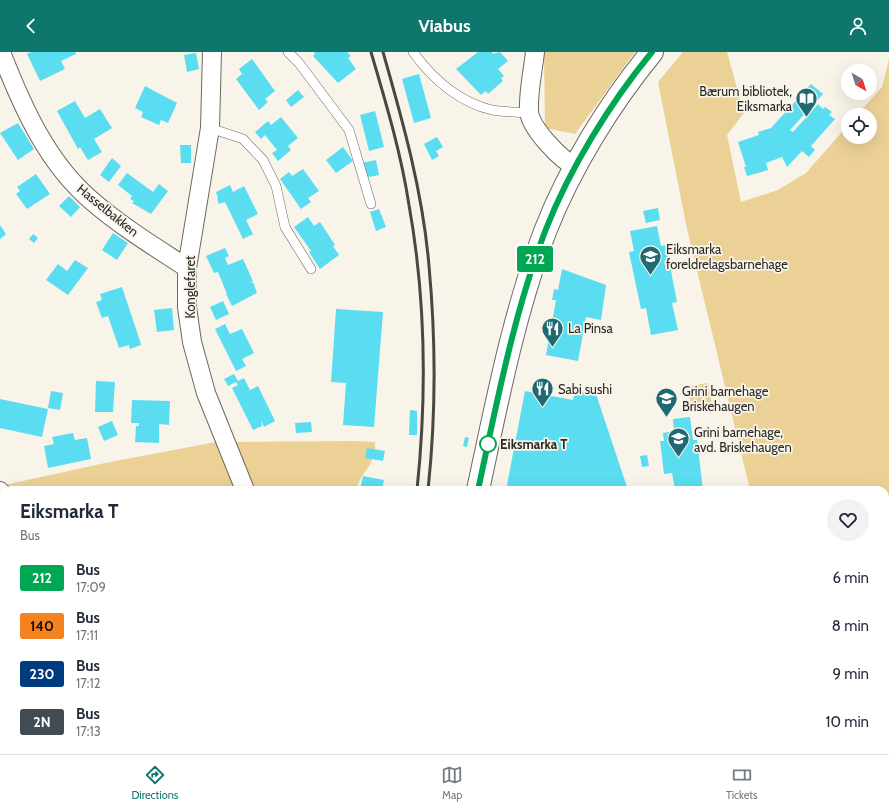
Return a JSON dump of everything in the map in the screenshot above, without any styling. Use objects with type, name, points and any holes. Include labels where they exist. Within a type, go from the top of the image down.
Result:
[{"type":"street","name":"Hasselbakken","points":[[1,52],[33,126],[54,158],[73,182],[92,201],[127,228],[187,268]]},
{"type":"street","name":"Konglefaret","points":[[212,52],[210,128],[187,268],[188,307],[192,342],[206,392],[243,486]]},
{"type":"street","points":[[535,52],[529,113],[542,137],[564,160],[576,167]]},
{"type":"street","points":[[479,486],[501,386],[535,259],[551,216],[576,167],[608,114],[652,52]]},
{"type":"lane","points":[[288,52],[299,63],[349,130],[371,204]]},
{"type":"lane","points":[[413,52],[438,80],[457,96],[492,110],[529,113]]},
{"type":"lane","points":[[210,128],[243,139],[263,160],[276,186],[285,227],[310,269]]},
{"type":"shaded area","points":[[544,52],[635,52],[575,134],[545,128]]},
{"type":"shaded area","points":[[683,52],[727,52],[744,113],[727,135],[741,202],[778,190],[806,173],[841,133],[841,144],[877,144],[877,108],[863,108],[870,100],[877,100],[877,93],[882,87],[889,59],[889,486],[749,486],[687,229],[658,82]]},
{"type":"shaded area","points":[[708,383],[712,404],[696,408],[688,396],[686,387]]},
{"type":"shaded area","points":[[216,442],[235,486],[0,486],[105,463]]},
{"type":"shaded area","points":[[232,442],[375,442],[375,450],[374,457],[357,486],[253,486]]},
{"type":"building","points":[[31,52],[75,52],[76,54],[61,61],[65,69],[40,81],[27,54]]},
{"type":"building","points":[[314,52],[347,52],[351,56],[348,58],[356,69],[338,83],[313,56],[315,54]]},
{"type":"building","points":[[478,52],[492,52],[493,54],[500,52],[508,61],[498,69],[504,76],[501,78],[503,81],[488,94],[486,91],[481,95],[456,69]]},
{"type":"building","points":[[196,53],[199,69],[187,72],[184,55]]},
{"type":"building","points":[[252,59],[275,91],[265,99],[268,102],[259,110],[236,79],[242,74],[239,69]]},
{"type":"building","points":[[419,74],[431,118],[414,123],[402,79]]},
{"type":"building","points":[[811,84],[823,94],[790,130],[793,132],[818,104],[823,109],[825,107],[832,112],[829,115],[835,119],[811,146],[815,150],[809,157],[802,151],[787,167],[782,157],[766,163],[768,170],[747,176],[744,167],[746,167],[738,142],[759,135],[758,132],[771,128]]},
{"type":"building","points":[[145,86],[177,103],[168,123],[161,120],[159,125],[141,117],[143,112],[135,108]]},
{"type":"building","points":[[298,90],[304,97],[291,107],[286,100]]},
{"type":"building","points":[[75,101],[85,118],[100,109],[112,128],[94,139],[102,152],[88,160],[80,147],[78,149],[57,111]]},
{"type":"building","points":[[375,111],[384,147],[369,151],[360,115]]},
{"type":"building","points":[[281,117],[298,138],[288,146],[291,150],[278,161],[272,153],[277,150],[265,135],[261,139],[255,132],[268,121],[271,125]]},
{"type":"building","points":[[18,123],[34,149],[18,160],[0,133]]},
{"type":"building","points":[[437,137],[443,147],[436,151],[439,156],[432,160],[424,144]]},
{"type":"building","points":[[180,145],[191,145],[191,163],[181,163]]},
{"type":"building","points":[[343,147],[353,161],[336,173],[326,160]]},
{"type":"building","points":[[112,158],[121,166],[109,182],[100,175]]},
{"type":"building","points":[[376,160],[379,175],[364,178],[361,163]]},
{"type":"building","points":[[303,169],[319,191],[308,198],[311,202],[301,209],[280,179],[289,172],[292,176]]},
{"type":"building","points":[[127,173],[153,192],[159,184],[168,191],[151,214],[132,203],[134,201],[130,199],[132,196],[118,185]]},
{"type":"building","points":[[36,174],[50,194],[27,209],[16,194],[20,191],[17,187]]},
{"type":"building","points":[[230,185],[233,192],[244,186],[258,214],[246,220],[253,234],[243,239],[225,202],[219,204],[217,199],[216,192]]},
{"type":"building","points":[[69,196],[80,207],[71,217],[59,206]]},
{"type":"building","points":[[658,208],[660,220],[646,223],[643,211]]},
{"type":"building","points":[[379,209],[386,227],[376,231],[370,212]]},
{"type":"building","points":[[308,217],[314,226],[320,222],[335,245],[333,246],[339,255],[320,269],[309,252],[311,251],[294,227]]},
{"type":"building","points":[[0,225],[6,234],[0,239]]},
{"type":"building","points":[[657,226],[661,246],[666,245],[677,302],[672,303],[678,330],[651,335],[646,308],[641,309],[629,252],[634,251],[630,231]]},
{"type":"building","points":[[113,233],[128,243],[117,260],[102,250]]},
{"type":"building","points":[[33,234],[38,238],[34,243],[29,239]]},
{"type":"building","points":[[225,248],[229,256],[225,258],[228,265],[243,259],[253,281],[249,283],[253,282],[257,293],[232,306],[218,272],[214,273],[206,256]]},
{"type":"building","points":[[75,260],[88,268],[68,295],[46,280],[58,264],[67,271]]},
{"type":"building","points":[[562,269],[606,285],[601,320],[586,317],[578,361],[546,355],[556,300],[552,300],[554,289],[558,290]]},
{"type":"building","points":[[122,287],[141,345],[130,349],[129,345],[119,348],[108,316],[102,318],[96,302],[102,300],[100,294]]},
{"type":"building","points":[[223,301],[229,314],[216,320],[210,307]]},
{"type":"building","points":[[172,308],[174,330],[157,332],[154,310]]},
{"type":"building","points":[[336,309],[383,312],[374,427],[343,425],[346,383],[331,382]]},
{"type":"building","points":[[225,324],[230,334],[242,329],[254,353],[242,359],[246,366],[236,371],[215,329]]},
{"type":"building","points":[[234,374],[238,381],[244,378],[250,390],[258,386],[275,421],[264,427],[261,420],[262,426],[253,430],[232,388],[238,385],[236,382],[228,386],[224,379]]},
{"type":"building","points":[[96,381],[115,382],[113,412],[95,412]]},
{"type":"building","points":[[51,391],[63,393],[60,410],[48,408]]},
{"type":"building","points":[[525,391],[573,400],[575,392],[595,391],[627,486],[507,486]]},
{"type":"building","points":[[0,399],[48,409],[42,437],[0,428]]},
{"type":"building","points":[[132,400],[170,401],[169,425],[159,424],[159,443],[135,442],[136,426],[139,426],[139,423],[131,423]]},
{"type":"building","points":[[410,410],[417,411],[417,435],[409,435]]},
{"type":"building","points":[[690,417],[693,440],[697,440],[703,486],[674,486],[672,473],[664,474],[660,441],[664,441],[663,433],[674,431],[673,419]]},
{"type":"building","points":[[112,421],[118,435],[104,441],[98,427]]},
{"type":"building","points":[[311,422],[312,432],[296,433],[295,423]]},
{"type":"building","points":[[73,433],[75,440],[87,438],[91,459],[48,468],[44,446],[54,444],[52,437]]},
{"type":"building","points":[[465,437],[469,438],[467,447],[463,446]]},
{"type":"building","points":[[367,448],[385,451],[383,461],[365,458]]},
{"type":"building","points":[[647,455],[649,466],[642,467],[640,456]]},
{"type":"building","points":[[363,476],[384,480],[383,486],[361,486]]},
{"type":"railway","points":[[371,52],[388,109],[402,166],[415,241],[419,276],[422,312],[423,383],[417,486]]},
{"type":"railway","points":[[383,52],[405,131],[417,185],[429,266],[433,322],[434,406],[428,486]]},
{"type":"bus line","name":"212","points":[[479,486],[510,347],[534,262],[546,228],[560,197],[590,143],[608,114],[652,52]]},
{"type":"place","name":"Bærum bibliotek, Eiksmarka","points":[[807,118]]},
{"type":"place","name":"Eiksmarka foreldrelagsbarnehage","points":[[651,276]]},
{"type":"place","name":"La Pinsa","points":[[553,348]]},
{"type":"place","name":"Sabi sushi","points":[[542,408]]},
{"type":"place","name":"Grini barnehage Briskehaugen","points":[[667,418]]},
{"type":"place","name":"Eiksmarka T","points":[[488,444]]},
{"type":"place","name":"Grini barnehage, avd. Briskehaugen","points":[[678,458]]}]
